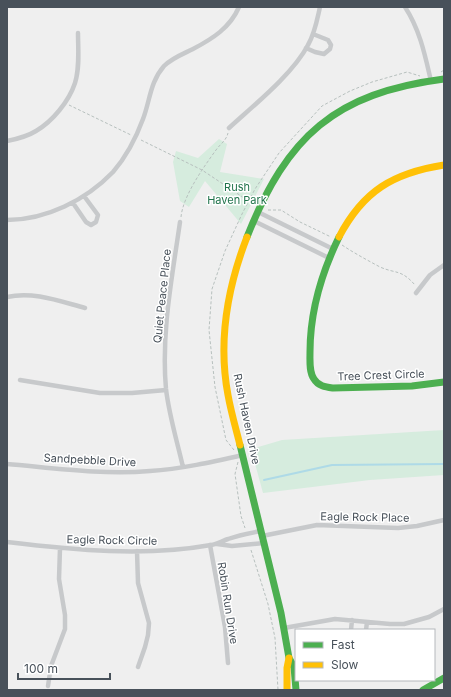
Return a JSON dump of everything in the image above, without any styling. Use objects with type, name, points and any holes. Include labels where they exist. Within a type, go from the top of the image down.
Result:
[{"type":"street","points":[[7,220],[31,218],[73,202],[84,196],[113,172],[125,156],[136,137],[144,118],[151,88],[156,76],[165,65],[176,57],[220,33],[230,23],[239,7]]},
{"type":"street","points":[[229,128],[288,73],[306,48],[313,34],[320,7]]},
{"type":"street","points":[[405,7],[417,28],[423,45],[430,78]]},
{"type":"street","points":[[7,141],[17,139],[36,131],[54,117],[65,103],[75,83],[79,60],[78,33]]},
{"type":"street","points":[[306,48],[324,54],[330,49],[331,45],[328,40],[313,34]]},
{"type":"street","name":"Rush Haven Drive","points":[[295,678],[294,667],[289,658],[284,628],[262,536],[240,456],[228,394],[226,375],[226,337],[231,289],[246,239],[271,184],[305,139],[323,123],[344,109],[378,92],[430,78],[444,79]]},
{"type":"street","name":"Tree Crest Circle","points":[[444,165],[426,167],[408,172],[390,181],[370,195],[354,212],[329,258],[321,281],[311,328],[311,370],[315,380],[321,386],[344,389],[412,386],[444,382]]},
{"type":"street","points":[[73,202],[86,222],[91,225],[96,222],[98,215],[84,196]]},
{"type":"street","points":[[259,210],[333,249]]},
{"type":"street","points":[[254,221],[329,258]]},
{"type":"street","name":"Quiet Peace Place","points":[[180,222],[165,329],[166,390],[183,467]]},
{"type":"street","points":[[416,293],[430,275],[444,264]]},
{"type":"street","points":[[7,297],[18,294],[38,296],[85,308]]},
{"type":"street","points":[[20,380],[100,393],[132,393],[166,390]]},
{"type":"street","name":"Sandpebble Drive","points":[[7,464],[118,472],[150,471],[183,467],[240,456]]},
{"type":"street","name":"Eagle Rock Place","points":[[262,536],[317,525],[398,528],[417,526],[444,520]]},
{"type":"street","name":"Eagle Rock Circle","points":[[217,544],[227,539],[247,534],[262,536]]},
{"type":"street","name":"Eagle Rock Circle","points":[[7,542],[60,548],[137,552],[185,549],[217,544],[232,546],[250,544],[262,536]]},
{"type":"street","name":"Robin Run Drive","points":[[210,545],[225,627],[228,663]]},
{"type":"street","points":[[48,686],[51,666],[65,629],[65,615],[59,578],[60,548]]},
{"type":"street","points":[[137,552],[138,583],[149,623],[146,641],[138,667]]},
{"type":"street","points":[[284,628],[331,619],[404,624],[429,617],[444,609]]},
{"type":"street","points":[[351,629],[352,620]]},
{"type":"street","points":[[366,629],[367,622]]},
{"type":"street","name":"Rush Haven Drive","points":[[287,690],[287,668],[289,658]]},
{"type":"street","points":[[423,690],[444,678]]},
{"type":"path","points":[[247,534],[241,516],[235,474],[240,456],[226,440],[215,387],[209,330],[209,312],[212,289],[217,271],[255,189],[279,153],[322,106],[350,91],[372,82],[407,72],[430,78],[444,70]]},
{"type":"path","points":[[65,103],[202,170],[249,201],[259,210]]},
{"type":"path","points":[[180,222],[182,208],[202,170],[220,145],[227,139],[229,128]]},
{"type":"path","points":[[250,544],[268,604],[275,638],[278,690]]},
{"type":"green space","name":"Rush Haven Park","points":[[219,139],[227,144],[220,172],[264,179],[241,224],[205,181],[189,207],[180,201],[173,162],[176,151],[198,158]]},
{"type":"green space","points":[[444,430],[444,475],[370,480],[263,493],[251,449],[282,440]]},
{"type":"waterway","points":[[264,480],[332,465],[444,464]]},
{"type":"traffic: fast","points":[[247,237],[262,202],[279,172],[298,146],[320,125],[344,109],[373,95],[406,86],[444,79]]},
{"type":"traffic: fast","points":[[339,237],[322,279],[314,308],[310,352],[312,376],[322,386],[333,388],[412,386],[444,382]]},
{"type":"traffic: fast","points":[[240,445],[281,613],[289,658],[294,667],[295,678]]},
{"type":"traffic: fast","points":[[423,690],[444,678]]},
{"type":"traffic: fast","points":[[295,681],[296,690]]},
{"type":"traffic: slow","points":[[339,237],[358,207],[381,187],[409,173],[444,165]]},
{"type":"traffic: slow","points":[[240,445],[229,401],[224,355],[230,295],[240,256],[247,237]]},
{"type":"traffic: slow","points":[[287,690],[287,668],[289,658]]}]
